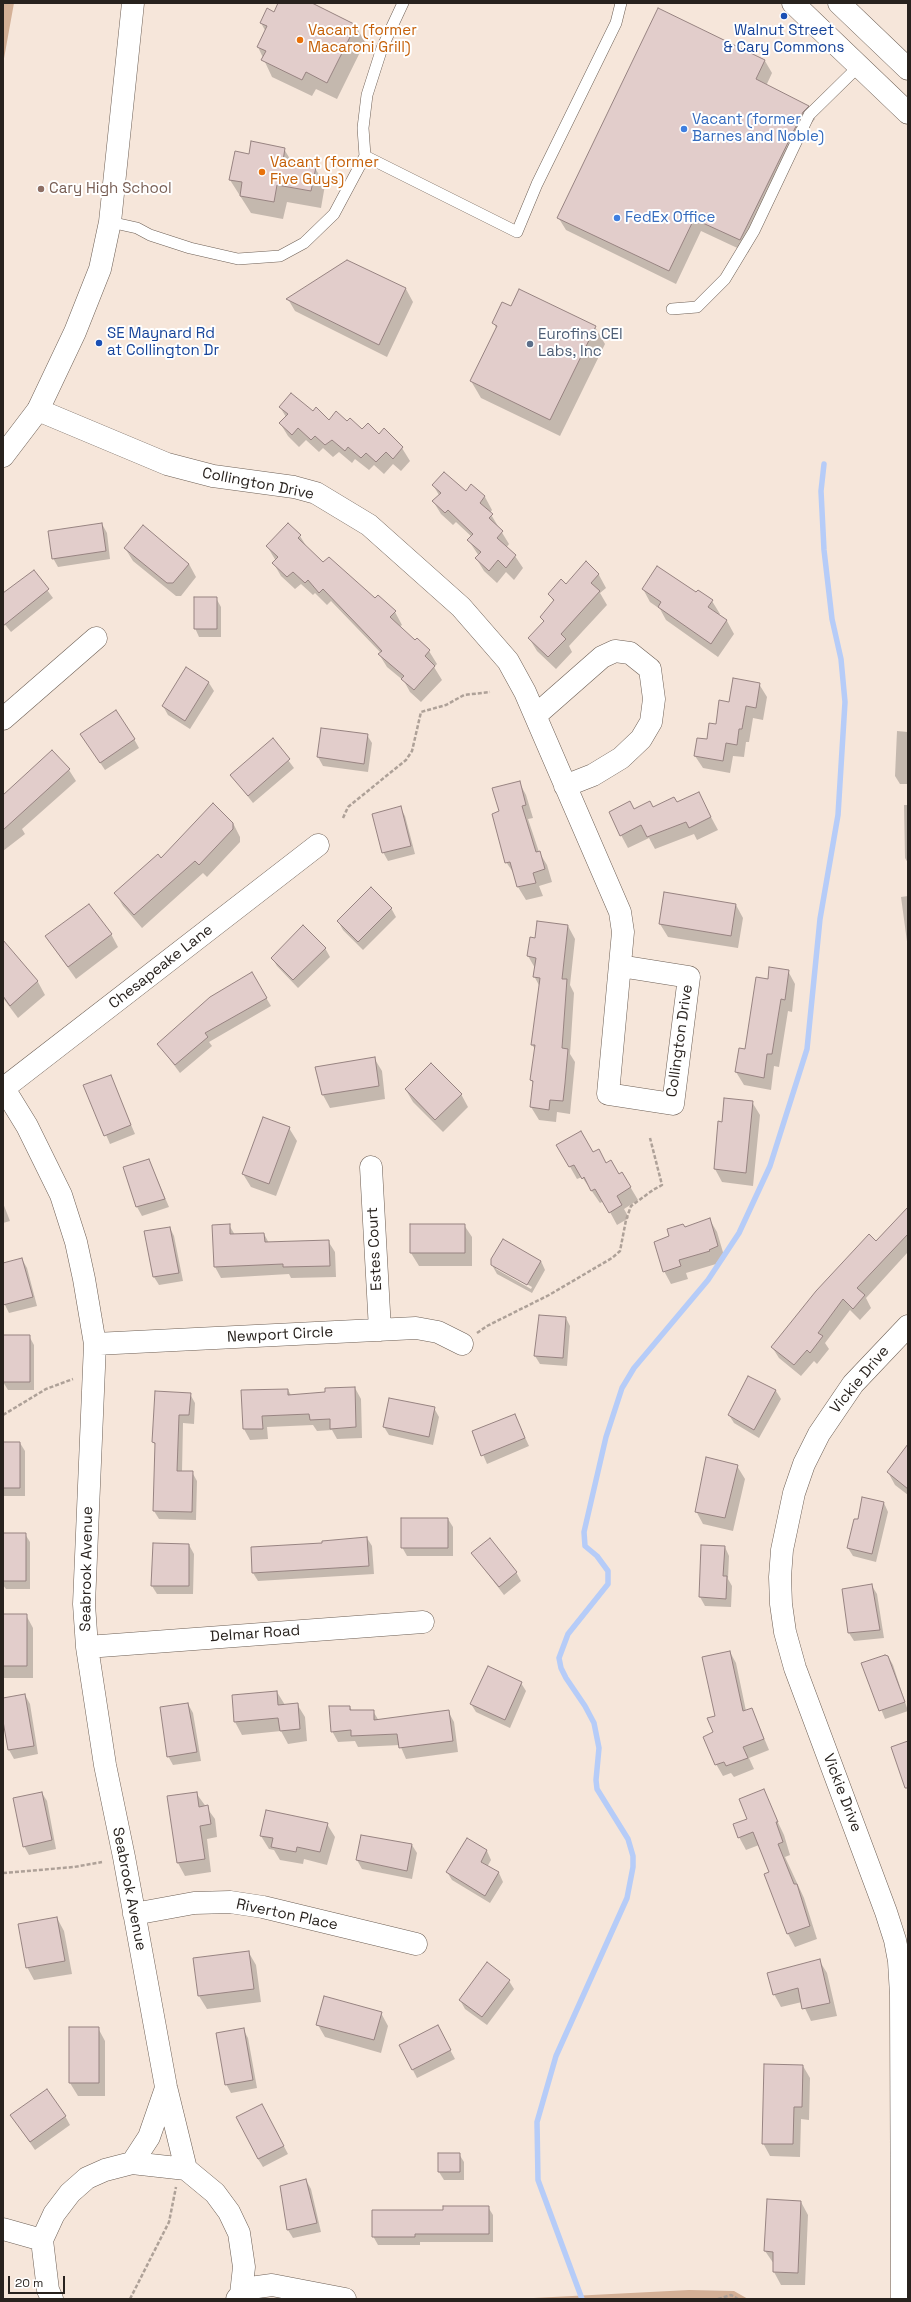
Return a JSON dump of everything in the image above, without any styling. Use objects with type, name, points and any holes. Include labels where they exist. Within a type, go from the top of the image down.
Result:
[{"type":"street","points":[[3,456],[38,410],[74,332],[100,269],[110,222],[133,3]]},
{"type":"street","points":[[793,3],[908,113]]},
{"type":"street","points":[[839,3],[906,63]]},
{"type":"street","name":"Collington Drive","points":[[38,410],[167,464],[212,476],[294,487],[316,493],[369,525],[461,607],[508,661],[536,716],[620,912],[623,932],[608,1094],[673,1104],[689,977],[620,966]]},
{"type":"street","points":[[3,719],[96,638]]},
{"type":"street","points":[[536,716],[602,657],[615,651],[630,653],[650,669],[654,699],[651,722],[641,739],[621,758],[593,775],[565,786]]},
{"type":"street","name":"Chesapeake Lane","points":[[4,1088],[318,845]]},
{"type":"street","name":"Seabrook Avenue","points":[[4,1088],[45,1159],[69,1218],[84,1279],[95,1344],[84,1604],[86,1647],[105,1766],[166,2087],[181,2177]]},
{"type":"street","name":"Estes Court","points":[[371,1167],[380,1330]]},
{"type":"street","name":"Newport Circle","points":[[95,1344],[416,1328],[438,1332],[462,1344]]},
{"type":"street","name":"Vickie Drive","points":[[902,2299],[901,1994],[895,1940],[886,1912],[795,1668],[785,1632],[781,1604],[780,1577],[782,1550],[794,1493],[804,1464],[819,1434],[853,1384],[904,1339]]},
{"type":"street","name":"Delmar Road","points":[[86,1647],[423,1622]]},
{"type":"street","name":"Riverton Place","points":[[134,1914],[194,1903],[230,1902],[263,1908],[416,1944]]},
{"type":"street","name":"Seabrook Avenue","points":[[132,2163],[149,2136],[166,2087]]},
{"type":"street","points":[[52,2299],[48,2290],[42,2240],[54,2214],[70,2193],[87,2178],[105,2170],[132,2163],[181,2177],[215,2193],[229,2212],[239,2233],[244,2267],[239,2296]]},
{"type":"street","points":[[3,2229],[42,2240]]},
{"type":"street","points":[[244,2267],[272,2285]]},
{"type":"street","points":[[239,2296],[250,2288],[272,2285],[345,2299]]},
{"type":"lane","points":[[110,222],[138,228],[150,235],[190,248],[238,259],[280,256],[304,243],[334,214],[365,156],[363,128],[367,95],[382,48],[403,3]]},
{"type":"lane","points":[[365,156],[517,232],[537,184],[616,23],[621,3]]},
{"type":"lane","points":[[672,309],[697,307],[725,279],[754,231],[809,115],[859,66]]},
{"type":"path","points":[[343,818],[348,807],[406,760],[412,751],[421,712],[446,705],[464,695],[490,692]]},
{"type":"path","points":[[462,1344],[487,1326],[549,1295],[612,1258],[620,1250],[626,1220],[631,1206],[653,1190],[662,1186],[650,1138]]},
{"type":"path","points":[[3,1415],[46,1389],[77,1378]]},
{"type":"path","points":[[3,1873],[74,1867],[102,1862]]},
{"type":"path","points":[[130,2299],[169,2222],[173,2192],[181,2177]]},
{"type":"path","points":[[718,2299],[731,2296],[738,2299]]},
{"type":"shaded area","points":[[3,3],[14,3],[3,64]]},
{"type":"shaded area","points":[[689,2290],[734,2291],[748,2299],[514,2299]]},
{"type":"building","points":[[278,3],[312,3],[356,25],[327,83],[306,72],[302,80],[261,60],[266,51],[257,47],[267,26],[260,23],[267,8],[274,12]]},
{"type":"building","points":[[658,8],[765,60],[756,79],[809,106],[803,112],[740,240],[694,219],[669,271],[557,218]]},
{"type":"building","points":[[251,141],[285,148],[283,161],[316,167],[311,191],[277,185],[274,202],[240,196],[242,182],[229,180],[235,151],[249,154]]},
{"type":"building","points":[[347,260],[406,288],[379,345],[286,299]]},
{"type":"building","points":[[519,289],[596,326],[550,420],[470,381],[497,326],[492,323],[502,302],[511,306]]},
{"type":"building","points":[[291,393],[313,411],[316,407],[329,420],[336,411],[347,421],[350,418],[362,429],[368,423],[379,434],[384,428],[403,447],[393,459],[386,452],[376,462],[366,453],[361,458],[348,447],[345,451],[332,440],[325,445],[315,436],[311,440],[298,428],[292,435],[279,423],[288,414],[279,407]]},
{"type":"building","points":[[444,472],[466,491],[471,484],[485,496],[480,503],[493,514],[489,518],[503,531],[497,538],[516,555],[506,568],[498,560],[489,571],[475,558],[481,552],[467,540],[473,534],[448,510],[445,513],[432,501],[441,493],[432,485]]},
{"type":"building","points":[[102,523],[106,551],[52,559],[48,531]]},
{"type":"building","points":[[288,523],[301,535],[298,538],[323,562],[329,557],[375,598],[378,595],[396,611],[390,617],[415,640],[417,638],[430,650],[425,656],[435,666],[414,690],[401,679],[404,676],[378,654],[382,651],[323,589],[319,593],[308,580],[305,583],[293,572],[287,577],[272,563],[278,557],[266,546]]},
{"type":"building","points":[[143,525],[189,564],[173,583],[167,583],[124,548]]},
{"type":"building","points":[[586,561],[599,574],[591,583],[600,591],[561,634],[566,639],[548,657],[528,638],[544,621],[540,617],[554,600],[548,594],[561,579],[566,584]]},
{"type":"building","points":[[657,566],[696,592],[698,590],[713,600],[708,607],[727,620],[711,644],[658,607],[661,602],[642,589]]},
{"type":"building","points":[[34,570],[49,589],[3,626],[3,593]]},
{"type":"building","points":[[194,597],[217,597],[217,629],[194,629]]},
{"type":"building","points":[[186,667],[209,682],[185,721],[162,706]]},
{"type":"building","points":[[733,678],[760,683],[756,708],[746,706],[742,729],[739,729],[737,745],[726,743],[723,761],[694,756],[697,738],[707,739],[709,723],[716,724],[719,700],[729,702]]},
{"type":"building","points":[[116,710],[135,739],[100,763],[80,734]]},
{"type":"building","points":[[321,728],[368,734],[364,764],[317,757]]},
{"type":"building","points":[[273,738],[290,759],[248,796],[230,775]]},
{"type":"building","points":[[52,750],[70,769],[3,830],[3,795]]},
{"type":"building","points":[[520,781],[526,805],[522,806],[536,852],[540,851],[545,869],[533,873],[536,883],[517,887],[510,862],[505,863],[492,814],[499,811],[492,788]]},
{"type":"building","points":[[699,792],[711,817],[689,828],[686,822],[647,837],[641,825],[620,836],[609,812],[630,801],[634,809],[650,801],[653,807],[674,797],[677,802]]},
{"type":"building","points":[[213,803],[233,823],[233,829],[199,865],[195,861],[134,915],[114,893],[158,854],[161,858]]},
{"type":"building","points":[[401,806],[411,846],[382,853],[372,814]]},
{"type":"building","points":[[371,887],[392,908],[358,942],[337,921]]},
{"type":"building","points":[[664,892],[736,904],[731,936],[659,924]]},
{"type":"building","points":[[89,904],[112,934],[68,967],[45,936]]},
{"type":"building","points":[[537,921],[568,925],[562,979],[567,979],[562,1048],[568,1049],[565,1083],[563,1101],[550,1100],[549,1110],[530,1107],[533,1081],[530,1080],[535,1045],[531,1045],[540,978],[533,977],[536,958],[527,956],[530,937],[535,938]]},
{"type":"building","points":[[303,925],[326,948],[293,980],[271,958]]},
{"type":"building","points":[[3,940],[38,981],[10,1006],[3,996]]},
{"type":"building","points":[[769,967],[789,970],[785,1000],[781,999],[772,1054],[767,1054],[764,1078],[735,1072],[739,1048],[745,1049],[756,977],[768,979]]},
{"type":"building","points":[[252,972],[267,998],[205,1033],[208,1037],[175,1065],[157,1044],[210,997]]},
{"type":"building","points":[[375,1057],[379,1086],[322,1095],[315,1067]]},
{"type":"building","points":[[431,1063],[462,1094],[435,1120],[405,1089]]},
{"type":"building","points":[[111,1075],[131,1125],[104,1136],[83,1085]]},
{"type":"building","points":[[724,1098],[753,1101],[746,1173],[714,1169],[718,1121],[722,1122]]},
{"type":"building","points":[[263,1117],[290,1127],[269,1184],[242,1174]]},
{"type":"building","points":[[581,1131],[593,1152],[599,1149],[606,1163],[611,1160],[619,1174],[622,1172],[631,1187],[617,1196],[622,1205],[609,1213],[595,1189],[591,1191],[584,1177],[582,1179],[574,1165],[569,1167],[556,1145]]},
{"type":"building","points":[[149,1159],[165,1199],[136,1207],[123,1167]]},
{"type":"building","points":[[908,1207],[908,1234],[857,1288],[865,1295],[853,1309],[843,1299],[818,1333],[823,1336],[810,1353],[807,1350],[794,1365],[771,1347],[816,1291],[869,1234],[876,1241]]},
{"type":"building","points":[[710,1218],[718,1246],[709,1250],[710,1251],[679,1260],[681,1266],[663,1272],[654,1242],[669,1236],[667,1229],[683,1224],[685,1227]]},
{"type":"building","points":[[230,1224],[230,1234],[264,1233],[265,1242],[329,1240],[330,1266],[283,1267],[283,1264],[214,1267],[212,1225]]},
{"type":"building","points":[[410,1224],[465,1224],[465,1253],[410,1253]]},
{"type":"building","points":[[170,1227],[179,1273],[153,1277],[144,1231]]},
{"type":"building","points":[[503,1239],[541,1261],[527,1285],[491,1265],[491,1259]]},
{"type":"building","points":[[22,1258],[33,1297],[3,1305],[3,1263]]},
{"type":"building","points":[[539,1315],[566,1317],[563,1358],[534,1356]]},
{"type":"building","points":[[3,1335],[30,1335],[30,1382],[3,1382]]},
{"type":"building","points":[[748,1376],[776,1390],[754,1430],[728,1415]]},
{"type":"building","points":[[355,1387],[356,1427],[330,1429],[330,1419],[310,1420],[309,1414],[262,1416],[263,1429],[243,1429],[241,1390],[288,1389],[288,1395],[325,1392],[325,1388]]},
{"type":"building","points":[[155,1391],[191,1393],[189,1415],[179,1415],[177,1471],[193,1471],[192,1512],[153,1511],[155,1443],[152,1442]]},
{"type":"building","points":[[389,1398],[435,1407],[429,1437],[383,1427]]},
{"type":"building","points":[[515,1414],[525,1438],[481,1456],[472,1431]]},
{"type":"building","points":[[3,1442],[20,1442],[20,1488],[3,1488]]},
{"type":"building","points":[[908,1444],[908,1489],[887,1472]]},
{"type":"building","points":[[706,1457],[738,1465],[725,1518],[695,1512]]},
{"type":"building","points":[[862,1497],[884,1502],[872,1554],[847,1548],[854,1519],[858,1519]]},
{"type":"building","points":[[401,1518],[448,1518],[448,1548],[401,1548]]},
{"type":"building","points":[[3,1533],[26,1533],[26,1581],[3,1581]]},
{"type":"building","points":[[367,1537],[369,1566],[252,1573],[251,1547],[322,1543],[322,1541]]},
{"type":"building","points":[[490,1538],[517,1572],[499,1587],[471,1553]]},
{"type":"building","points":[[153,1543],[189,1544],[189,1586],[151,1586]]},
{"type":"building","points":[[701,1545],[725,1546],[723,1576],[727,1576],[726,1599],[699,1597]]},
{"type":"building","points":[[872,1584],[880,1630],[848,1633],[842,1589]]},
{"type":"building","points":[[3,1614],[27,1614],[27,1666],[3,1666]]},
{"type":"building","points":[[730,1651],[743,1711],[752,1708],[764,1739],[743,1747],[748,1758],[726,1766],[724,1762],[715,1765],[703,1737],[713,1732],[707,1718],[715,1716],[702,1657]]},
{"type":"building","points":[[885,1655],[888,1656],[905,1702],[879,1711],[861,1663]]},
{"type":"building","points":[[488,1666],[522,1682],[505,1720],[470,1704]]},
{"type":"building","points":[[277,1691],[278,1705],[298,1703],[300,1729],[280,1731],[278,1718],[234,1722],[232,1695]]},
{"type":"building","points":[[25,1694],[34,1746],[8,1750],[3,1721],[3,1698]]},
{"type":"building","points":[[188,1703],[197,1752],[167,1757],[160,1707]]},
{"type":"building","points":[[329,1706],[350,1706],[350,1710],[374,1710],[374,1720],[449,1710],[453,1741],[399,1748],[397,1734],[351,1736],[351,1730],[331,1732]]},
{"type":"building","points":[[908,1741],[908,1788],[905,1788],[891,1747]]},
{"type":"building","points":[[764,1789],[778,1822],[776,1822],[783,1842],[778,1844],[794,1884],[797,1884],[810,1926],[787,1934],[764,1874],[769,1872],[753,1832],[738,1838],[733,1824],[747,1819],[739,1799]]},
{"type":"building","points":[[42,1792],[52,1840],[23,1847],[13,1798]]},
{"type":"building","points":[[197,1792],[199,1807],[208,1805],[211,1824],[200,1826],[205,1859],[177,1863],[167,1796]]},
{"type":"building","points":[[266,1810],[328,1823],[320,1852],[297,1847],[296,1852],[271,1847],[273,1838],[260,1836]]},
{"type":"building","points":[[361,1835],[412,1844],[407,1871],[356,1860]]},
{"type":"building","points":[[467,1838],[487,1850],[481,1862],[499,1872],[485,1896],[446,1872]]},
{"type":"building","points":[[57,1917],[65,1961],[26,1968],[18,1924]]},
{"type":"building","points":[[249,1951],[254,1989],[198,1996],[193,1958]]},
{"type":"building","points":[[820,1959],[830,2003],[802,2009],[798,1988],[773,1995],[767,1973]]},
{"type":"building","points":[[487,1962],[510,1980],[482,2017],[459,2000]]},
{"type":"building","points":[[324,1996],[382,2012],[374,2040],[316,2025]]},
{"type":"building","points":[[438,2025],[451,2050],[412,2070],[399,2045]]},
{"type":"building","points":[[69,2027],[99,2027],[99,2083],[69,2083]]},
{"type":"building","points":[[244,2028],[253,2080],[225,2085],[216,2033]]},
{"type":"building","points":[[764,2064],[803,2065],[802,2107],[794,2107],[793,2144],[762,2144]]},
{"type":"building","points":[[47,2089],[66,2116],[30,2142],[10,2115]]},
{"type":"building","points":[[262,2104],[284,2146],[258,2159],[236,2117]]},
{"type":"building","points":[[438,2153],[460,2153],[460,2172],[438,2172]]},
{"type":"building","points":[[306,2179],[317,2223],[287,2230],[280,2186]]},
{"type":"building","points":[[767,2199],[801,2201],[798,2273],[773,2272],[773,2252],[764,2251]]},
{"type":"building","points":[[443,2206],[489,2206],[489,2234],[415,2234],[415,2237],[372,2237],[372,2210],[443,2210]]},
{"type":"waterway","points":[[582,2299],[538,2180],[537,2122],[556,2056],[627,1898],[633,1867],[633,1856],[628,1839],[597,1789],[596,1780],[599,1748],[594,1723],[585,1706],[566,1678],[561,1668],[559,1658],[568,1634],[608,1584],[608,1571],[597,1556],[585,1546],[584,1532],[606,1437],[622,1388],[634,1368],[708,1280],[739,1233],[770,1166],[807,1049],[820,919],[838,815],[845,702],[841,659],[832,619],[824,550],[821,491],[824,464]]},
{"type":"place","name":"Walnut Street & Cary Commons","points":[[784,16]]},
{"type":"place","name":"Vacant (former Macaroni Grill)","points":[[300,40]]},
{"type":"place","name":"Vacant (former Barnes and Noble)","points":[[684,129]]},
{"type":"place","name":"Vacant (former Five Guys)","points":[[262,172]]},
{"type":"place","name":"Cary High School","points":[[41,189]]},
{"type":"place","name":"FedEx Office","points":[[617,218]]},
{"type":"place","name":"SE Maynard Rd at Collington Dr","points":[[99,343]]},
{"type":"place","name":"Eurofins CEI Labs, Inc","points":[[530,344]]}]
